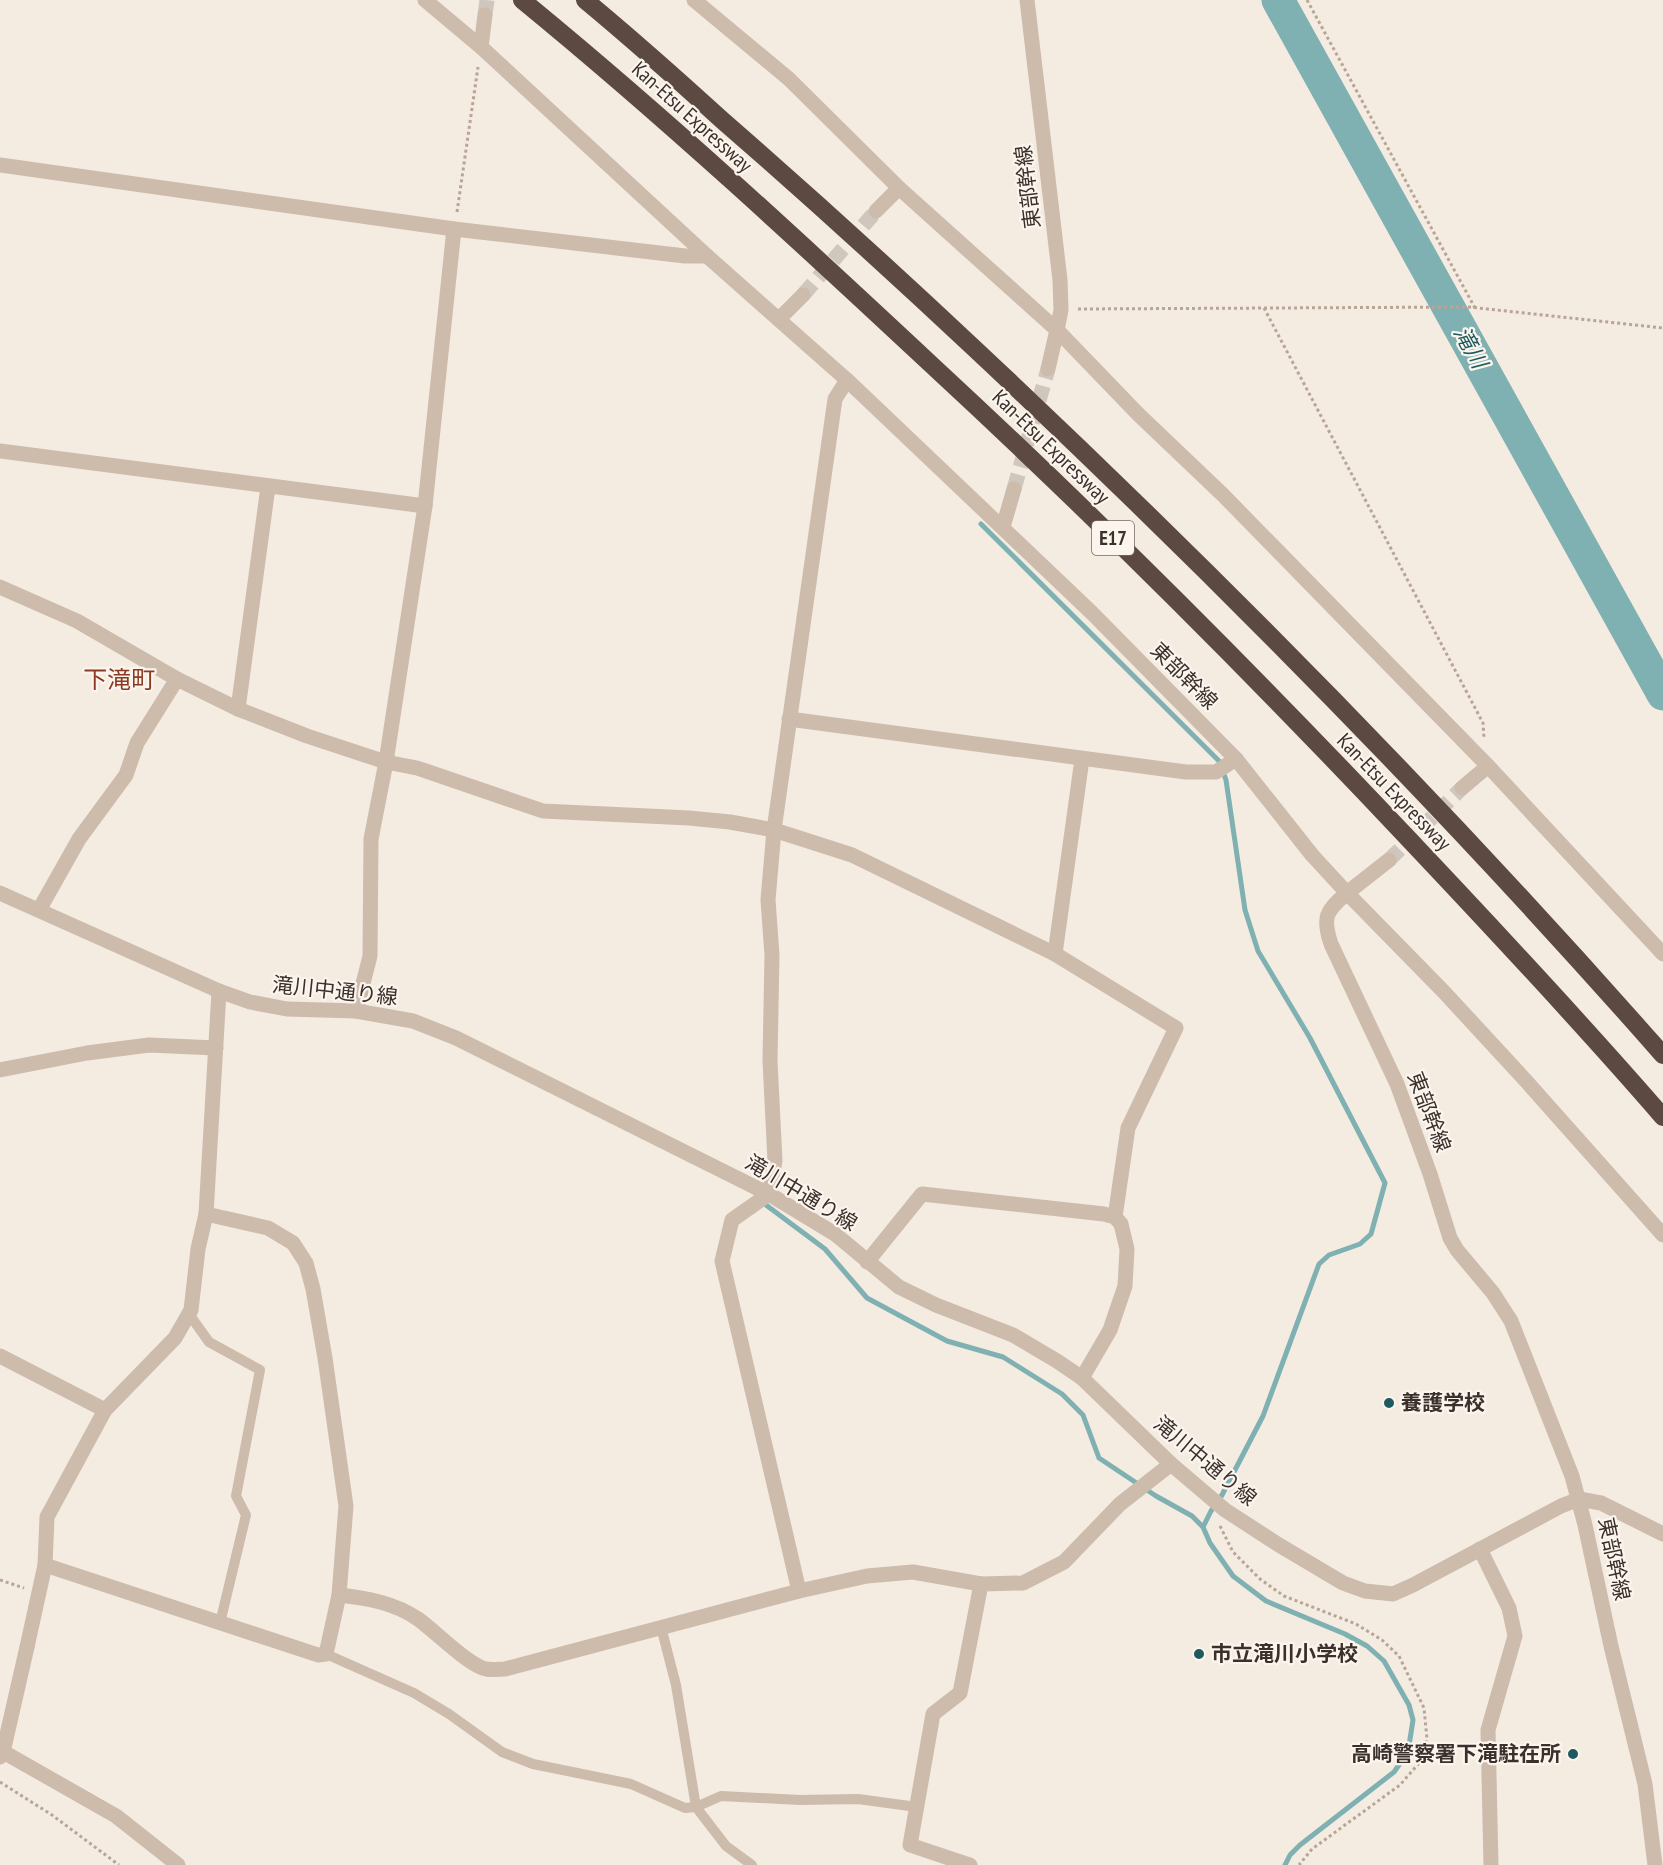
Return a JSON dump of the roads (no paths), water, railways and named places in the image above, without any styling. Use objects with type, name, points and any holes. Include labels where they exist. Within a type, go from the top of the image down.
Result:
[{"type":"highway","name":"Kan-Etsu Expressway","points":[[522,0],[587,53],[839,278],[1030,457],[1172,595],[1460,893],[1663,1117]]},
{"type":"highway","name":"Kan-Etsu Expressway","points":[[585,0],[860,241],[1047,416],[1213,577],[1408,777],[1663,1055]]},
{"type":"street","name":"東部幹線","points":[[425,0],[481,47],[707,256],[847,380],[1003,527],[1347,893],[1330,908],[1326,923],[1331,944],[1396,1084],[1430,1174],[1450,1238],[1457,1250],[1493,1293],[1511,1321],[1572,1476],[1645,1784],[1655,1865]]},
{"type":"street","points":[[694,0],[789,79],[899,188],[1057,330],[1488,766],[1663,954]]},
{"type":"street","name":"東部幹線","points":[[1027,0],[1060,280],[1061,310],[1048,369]]},
{"type":"street","points":[[481,47],[485,15]]},
{"type":"street","points":[[0,165],[454,229],[685,256],[707,256]]},
{"type":"street","points":[[876,211],[899,188]]},
{"type":"street","points":[[356,1011],[370,956],[371,839],[386,762],[425,506],[454,229]]},
{"type":"street","points":[[779,319],[803,295]]},
{"type":"street","points":[[799,1591],[722,1261],[732,1220],[769,1194],[775,1161],[770,1061],[772,955],[768,900],[774,830],[835,399],[847,380]]},
{"type":"street","points":[[0,451],[425,506]]},
{"type":"street","points":[[238,709],[268,487]]},
{"type":"street","points":[[1003,527],[1014,489]]},
{"type":"street","points":[[0,587],[77,621],[177,679],[238,709],[307,736],[386,762],[417,768],[543,811],[689,818],[774,830],[852,855],[1055,954],[1176,1028],[1128,1128],[1115,1217]]},
{"type":"street","points":[[39,910],[79,839],[126,775],[137,743],[177,679]]},
{"type":"street","points":[[789,719],[1186,772],[1227,765]]},
{"type":"street","points":[[1055,954],[1082,759]]},
{"type":"street","points":[[1462,788],[1488,766]]},
{"type":"street","points":[[1389,860],[1347,893],[1444,992],[1663,1235]]},
{"type":"street","name":"滝川中通り線","points":[[0,893],[219,991],[250,1002],[287,1009],[356,1011],[413,1021],[456,1038],[769,1194],[835,1234],[899,1287],[946,1310],[1013,1335],[1082,1378],[1171,1464],[1224,1509],[1344,1583],[1365,1591],[1393,1594],[1561,1506],[1579,1499]]},
{"type":"street","points":[[178,1865],[116,1816],[1,1753],[45,1565],[47,1517],[105,1410],[175,1338],[189,1314],[198,1250],[206,1214],[219,991]]},
{"type":"street","points":[[0,1070],[87,1053],[149,1045],[216,1048]]},
{"type":"street","points":[[867,1262],[922,1194],[1115,1217],[1121,1224],[1127,1250],[1125,1286],[1110,1330],[1082,1378]]},
{"type":"street","points":[[45,1565],[318,1655],[326,1654],[339,1596],[346,1506],[325,1358],[306,1263],[293,1243],[268,1228],[206,1214]]},
{"type":"street","points":[[0,1356],[105,1410]]},
{"type":"street","points":[[339,1596],[364,1598],[391,1605],[417,1618],[485,1669],[505,1669],[799,1591],[867,1576],[913,1572],[981,1584],[1023,1583],[1064,1562],[1120,1504],[1171,1464]]},
{"type":"street","points":[[1579,1499],[1601,1503],[1663,1534]]},
{"type":"street","points":[[1480,1549],[1509,1608],[1515,1636],[1488,1730],[1491,1865]]},
{"type":"street","points":[[970,1865],[910,1845],[933,1714],[960,1693],[981,1584]]},
{"type":"lane","points":[[189,1314],[208,1342],[260,1370],[236,1496],[246,1515],[220,1623]]},
{"type":"lane","points":[[661,1627],[676,1686],[696,1808],[726,1846],[752,1865]]},
{"type":"lane","points":[[326,1654],[414,1693],[449,1714],[502,1752],[533,1764],[631,1784],[685,1808],[696,1808],[721,1796],[800,1800],[858,1799],[917,1808]]},
{"type":"waterway","name":"滝川","points":[[1278,0],[1663,694]]},
{"type":"waterway","points":[[981,524],[1219,761],[1226,780],[1245,910],[1258,951],[1310,1038],[1385,1183],[1371,1234],[1360,1244],[1329,1255],[1319,1264],[1263,1416],[1203,1527]]},
{"type":"waterway","points":[[766,1205],[825,1249],[867,1298],[947,1341],[1003,1357],[1062,1394],[1083,1415],[1099,1458],[1156,1496],[1192,1516],[1203,1527],[1210,1543],[1233,1576],[1266,1601],[1345,1634],[1367,1646],[1384,1661],[1409,1705],[1413,1720],[1408,1752],[1394,1772],[1300,1845],[1290,1855],[1285,1865]]},
{"type":"tunnel","points":[[485,15],[487,0]]},
{"type":"tunnel","points":[[803,295],[876,211]]},
{"type":"tunnel","points":[[1014,489],[1048,369]]},
{"type":"tunnel","points":[[1389,860],[1462,788]]},
{"type":"place","name":"養護学校","points":[[1389,1403]]},
{"type":"place","name":"市立滝川小学校","points":[[1199,1654]]},
{"type":"place","name":"高崎警察署下滝駐在所","points":[[1573,1754]]},
{"type":"district","name":"下滝町","points":[[119,680]]}]
